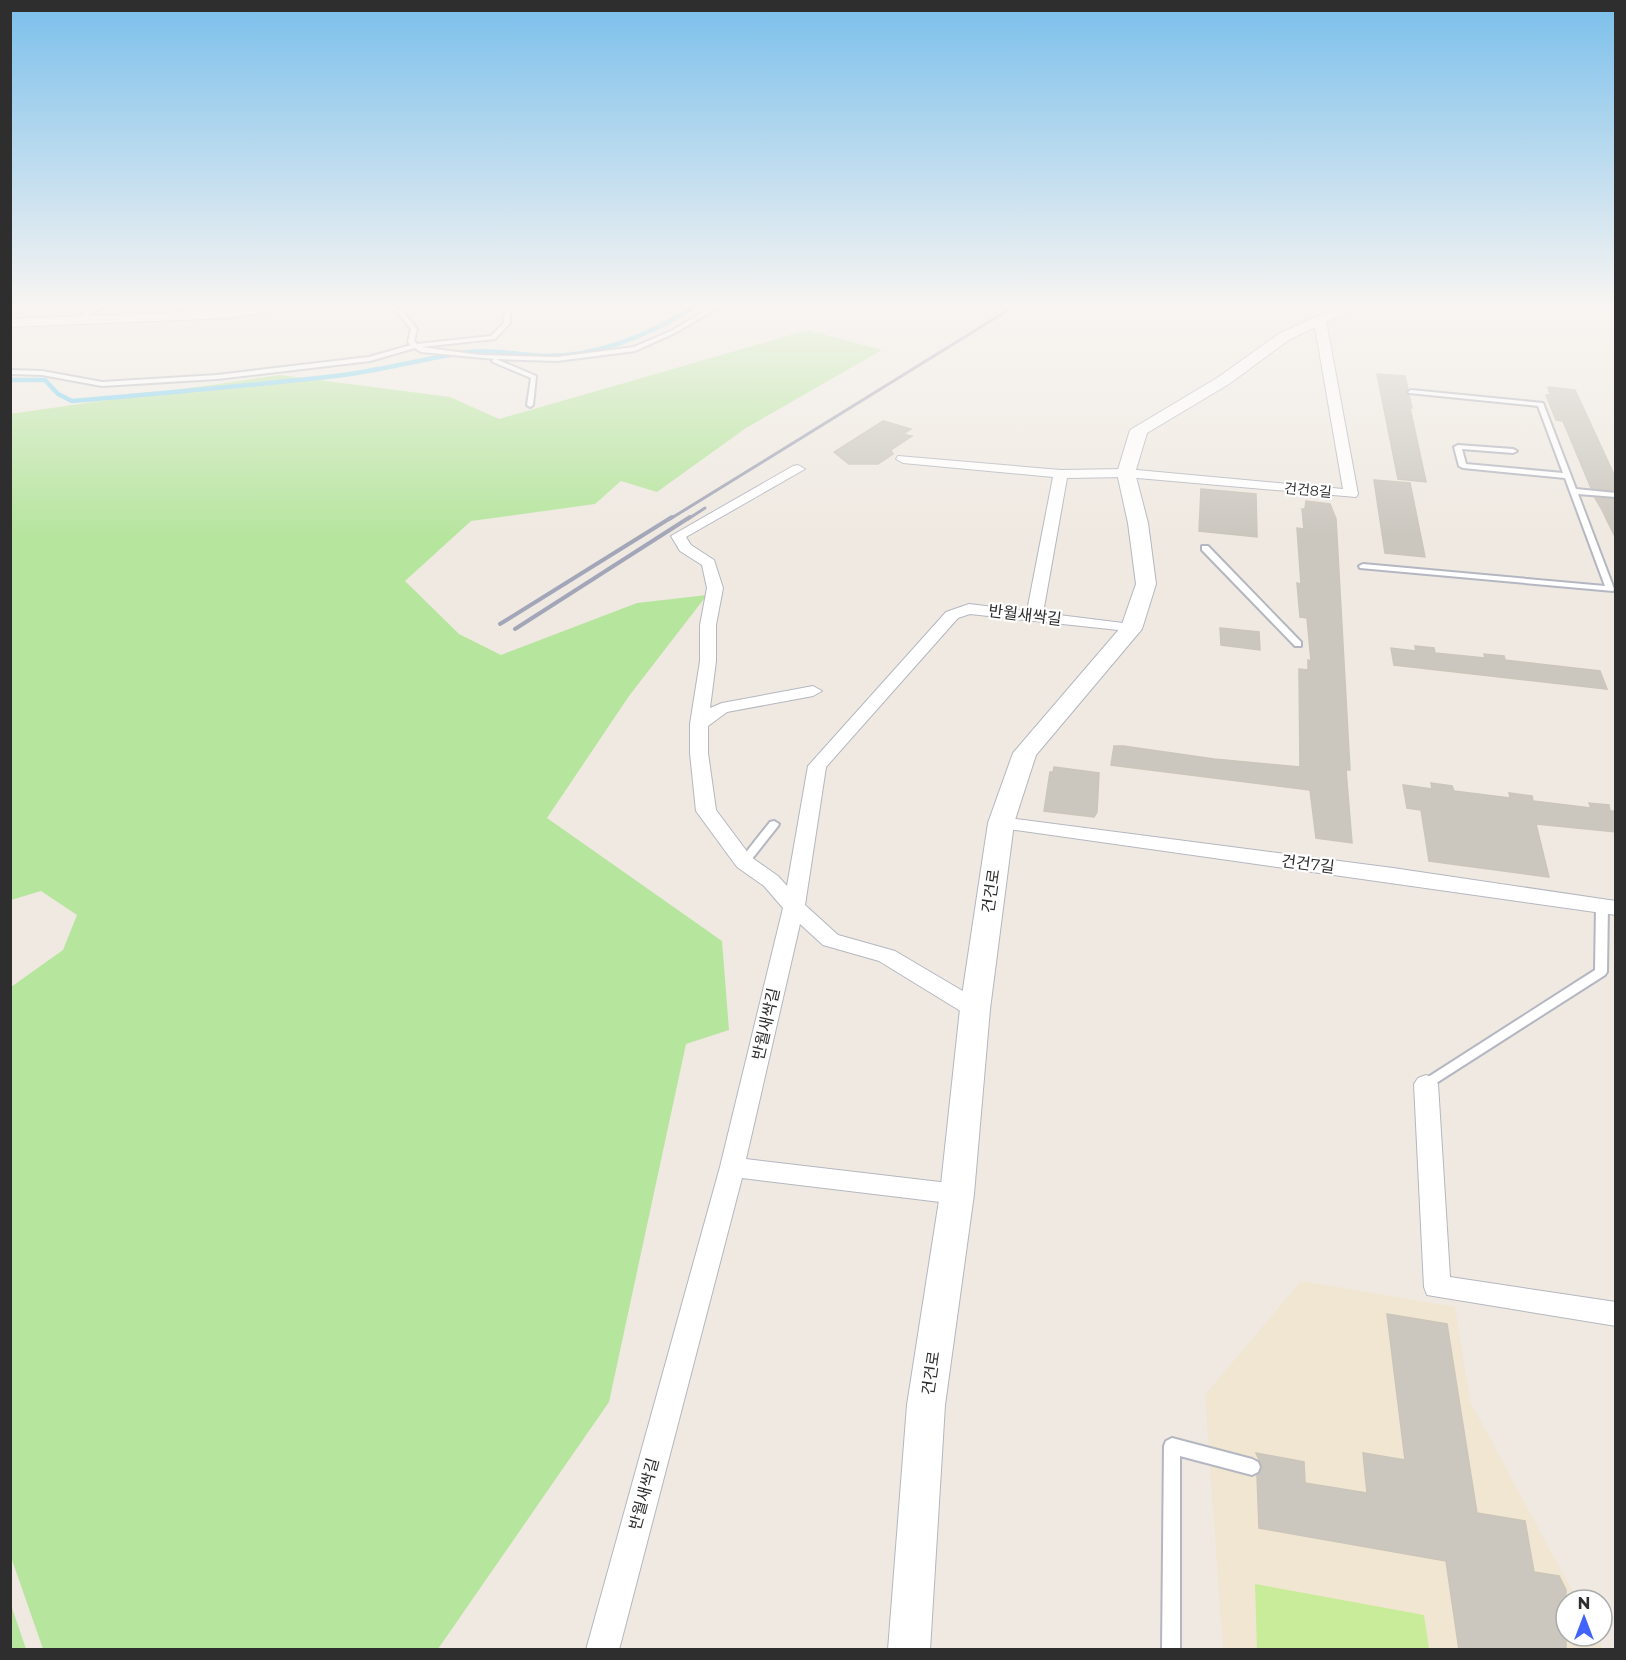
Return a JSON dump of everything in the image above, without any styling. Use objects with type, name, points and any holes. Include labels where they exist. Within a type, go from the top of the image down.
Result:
[{"type":"street","points":[[903,459],[1061,474],[1126,473],[1139,430],[1222,381]]},
{"type":"street","name":"건건8길","points":[[1126,473],[1351,494],[1331,381]]},
{"type":"street","points":[[798,469],[678,536],[685,548],[709,563],[715,588],[708,625],[708,661],[699,724],[699,753],[706,811],[744,861],[771,881],[794,907],[831,940],[887,956],[975,1009]]},
{"type":"street","name":"건건로","points":[[909,1650],[926,1405],[957,1194],[975,1009],[1001,824],[1025,753],[1131,629],[1146,584],[1138,523],[1126,473]]},
{"type":"street","points":[[1034,617],[1061,474]]},
{"type":"street","name":"반월새싹길","points":[[602,1650],[732,1167],[794,907],[817,766],[952,615],[969,609],[1131,629]]},
{"type":"street","points":[[699,724],[722,708],[813,691]]},
{"type":"street","name":"건건7길","points":[[1001,824],[1393,875],[1609,907]]},
{"type":"street","points":[[1426,1083],[1437,1287],[1616,1314]]},
{"type":"street","points":[[732,1167],[957,1194]]},
{"type":"lane","points":[[88,381],[102,384],[144,381]]},
{"type":"lane","points":[[530,405],[533,381]]},
{"type":"lane","points":[[1363,566],[1610,589],[1540,404],[1411,393]]},
{"type":"lane","points":[[1513,451],[1458,447],[1463,466],[1568,476]]},
{"type":"lane","points":[[1573,490],[1616,495]]},
{"type":"lane","points":[[1205,548],[1298,644]]},
{"type":"lane","points":[[744,861],[774,824]]},
{"type":"lane","points":[[1426,1083],[1601,972],[1609,907]]},
{"type":"lane","points":[[1171,1650],[1172,1446],[1252,1467]]},
{"type":"shaded area","points":[[1301,1281],[1455,1307],[1470,1401],[1571,1588],[1554,1588],[1554,1648],[1603,1649],[1223,1649],[1205,1395]]},
{"type":"green space","points":[[235,381],[330,381],[450,397],[499,419],[629,381],[827,381],[746,428],[657,492],[621,481],[595,504],[471,521],[405,581],[459,634],[501,655],[637,603],[707,595],[629,696],[547,818],[722,941],[729,1030],[686,1044],[609,1402],[438,1649],[43,1649],[11,1557],[11,987],[63,950],[77,915],[41,891],[11,900],[10,414]]},
{"type":"green space","points":[[1255,1584],[1424,1615],[1429,1649],[1257,1649]]},
{"type":"green space","points":[[11,1605],[26,1649],[11,1649]]},
{"type":"building","points":[[1378,381],[1406,381],[1408,389],[1406,392],[1412,408],[1410,408],[1426,482],[1398,479]]},
{"type":"building","points":[[1548,387],[1575,390],[1616,479],[1616,491],[1591,488],[1563,421],[1556,420],[1546,395],[1550,395]]},
{"type":"building","points":[[883,421],[911,429],[903,434],[912,436],[891,450],[893,454],[878,464],[849,464],[834,452]]},
{"type":"building","points":[[1374,480],[1410,483],[1425,557],[1385,553]]},
{"type":"building","points":[[1201,489],[1256,494],[1257,537],[1199,531]]},
{"type":"building","points":[[1595,498],[1616,499],[1616,539],[1601,508]]},
{"type":"building","points":[[1306,501],[1330,504],[1336,519],[1350,770],[1346,770],[1352,843],[1316,838],[1310,790],[1111,765],[1114,746],[1123,746],[1214,759],[1300,767],[1299,669],[1308,670],[1308,660],[1311,661],[1307,618],[1300,617],[1297,583],[1301,584],[1297,528],[1304,529],[1302,509],[1305,509]]},
{"type":"building","points":[[1220,628],[1259,632],[1260,650],[1221,645]]},
{"type":"building","points":[[1415,646],[1434,648],[1435,653],[1485,658],[1484,654],[1504,656],[1505,660],[1600,671],[1607,689],[1394,665],[1391,648],[1416,651]]},
{"type":"building","points":[[1054,767],[1099,773],[1097,812],[1094,817],[1044,811],[1050,772],[1053,772]]},
{"type":"building","points":[[1431,783],[1452,786],[1454,791],[1510,798],[1509,793],[1532,796],[1533,801],[1591,808],[1589,803],[1609,805],[1610,811],[1616,811],[1616,832],[1536,824],[1549,877],[1429,861],[1421,810],[1407,808],[1403,785],[1432,789]]},
{"type":"building","points":[[1387,1314],[1447,1324],[1477,1513],[1525,1521],[1534,1572],[1559,1576],[1565,1588],[1554,1588],[1554,1648],[1566,1648],[1566,1650],[1459,1650],[1446,1561],[1259,1528],[1257,1475],[1262,1466],[1256,1453],[1304,1462],[1305,1483],[1367,1493],[1363,1453],[1405,1460]]},
{"type":"waterway","points":[[46,381],[58,394],[72,401],[281,381]]},
{"type":"railway","points":[[670,519],[893,381]]},
{"type":"railway","points":[[688,519],[705,508]]},
{"type":"railway","points":[[500,624],[672,517]]},
{"type":"railway","points":[[515,629],[690,517]]}]
